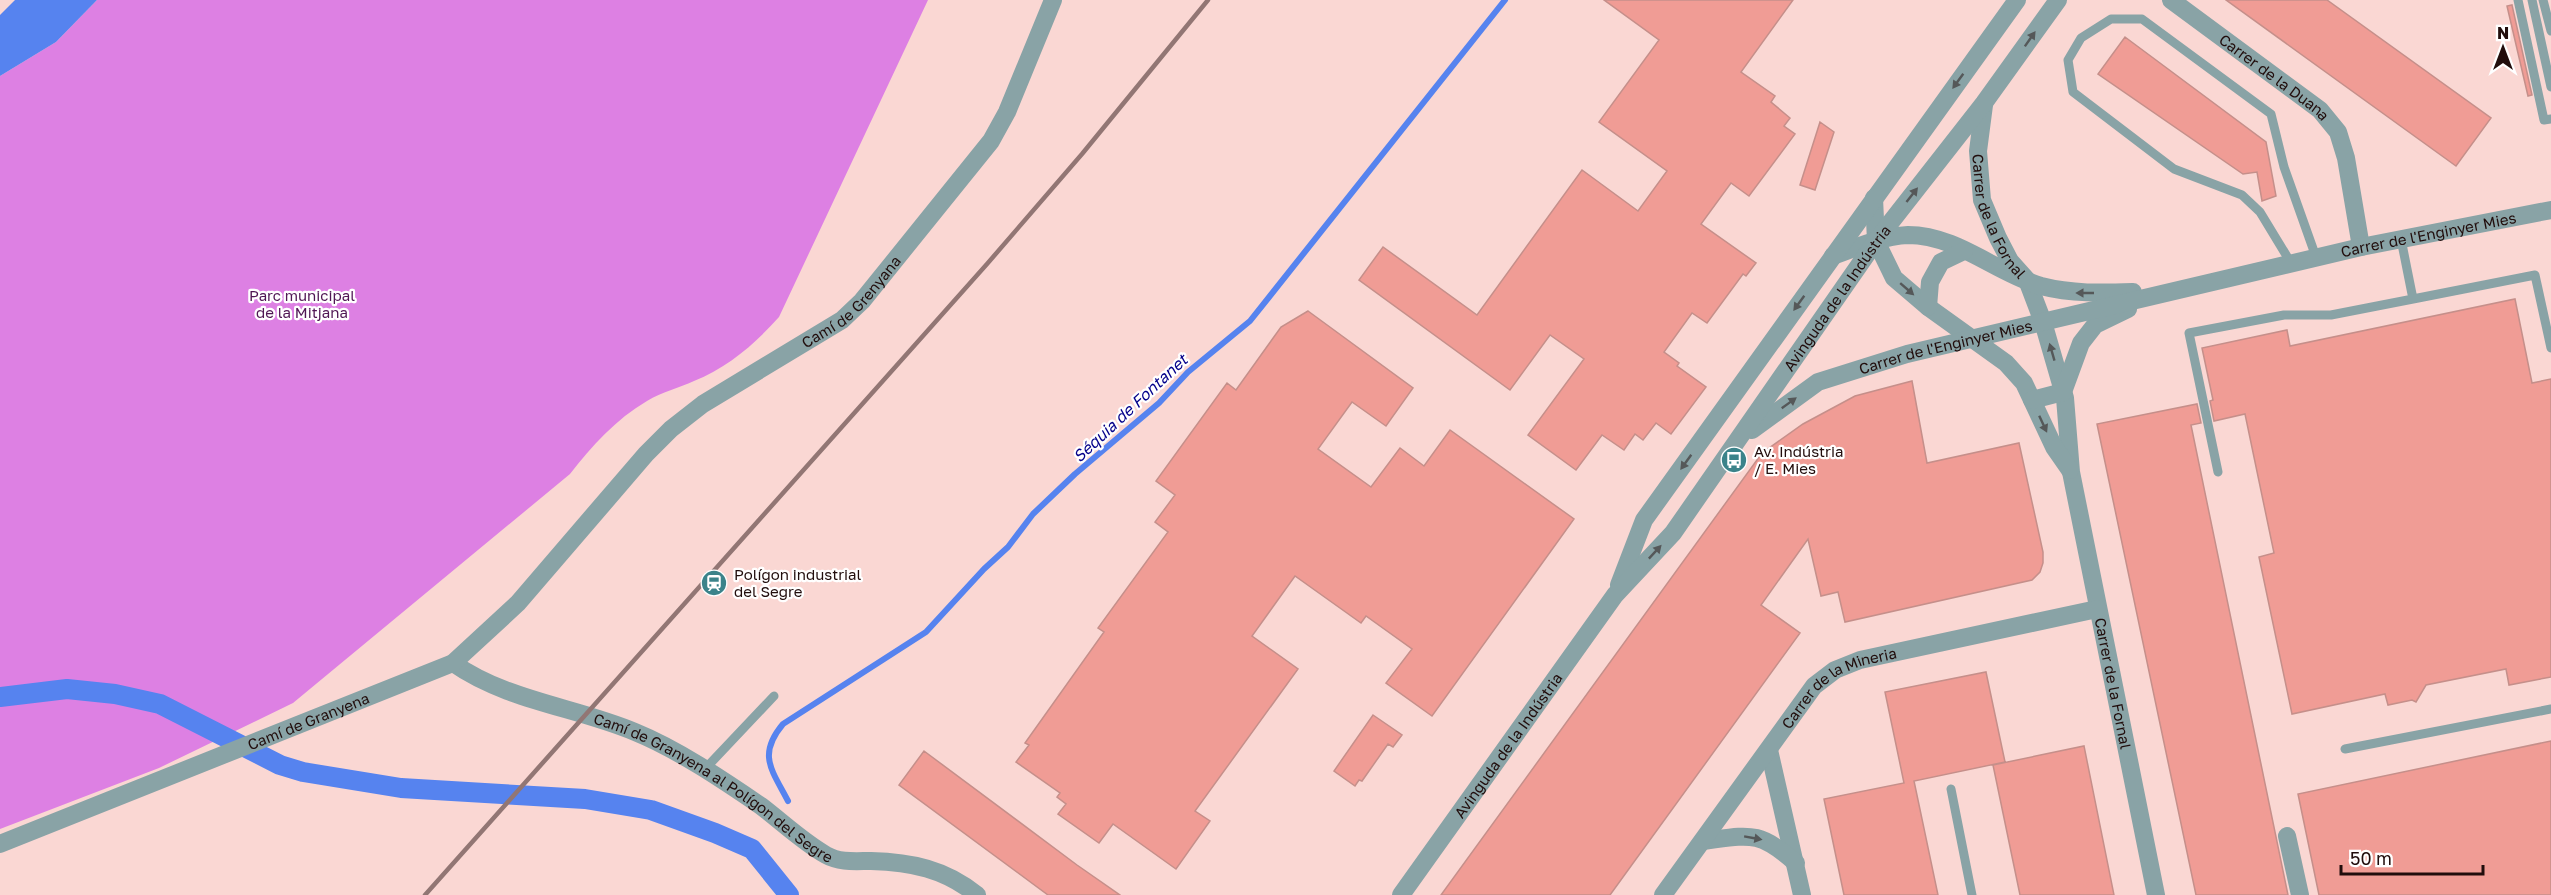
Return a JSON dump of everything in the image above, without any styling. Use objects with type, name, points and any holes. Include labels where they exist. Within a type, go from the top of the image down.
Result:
[{"type":"street","name":"Camí de Grenyana","points":[[574,537],[646,454],[703,404],[833,326],[862,301],[991,141],[1007,112],[1053,0]]},
{"type":"street","name":"Avinguda de la Indústria","points":[[1615,595],[1644,520],[2017,0]]},
{"type":"street","name":"Avinguda de la Indústria","points":[[1401,895],[1615,595],[1673,533],[1742,437],[1876,241],[1984,104],[2058,0]]},
{"type":"street","name":"Carrer de la Duana","points":[[2171,0],[2320,110],[2338,132],[2346,158],[2361,247]]},
{"type":"street","name":"Carrer de la Fornal","points":[[1984,104],[1978,151],[1982,200],[2006,253],[2026,280],[2043,322],[2063,392],[2071,472],[2156,895]]},
{"type":"street","name":"Carrer de la Fornal","points":[[1874,198],[1876,241],[1894,278],[1928,307],[2006,363],[2024,383],[2054,447],[2071,472]]},
{"type":"street","name":"Carrer de l'Enginyer Mies","points":[[1742,437],[1818,382],[1907,354],[2316,257],[2551,210]]},
{"type":"street","name":"Carrer de l'Enginyer Mies","points":[[1833,256],[1876,241],[1909,235],[1943,241],[2040,286],[2077,293],[2165,292]]},
{"type":"street","points":[[1928,307],[1930,282],[1941,262],[1964,251]]},
{"type":"street","points":[[2032,400],[2063,392],[2082,343],[2095,325],[2165,292]]},
{"type":"street","name":"Camí de Granyena","points":[[0,844],[453,663],[518,603],[574,537]]},
{"type":"street","name":"Carrer de la Mineria","points":[[1663,895],[1814,686],[1835,670],[1860,660],[2097,609]]},
{"type":"street","name":"Camí de Granyena al Polígon del Segre","points":[[453,663],[513,693],[587,713],[636,732],[704,770],[759,805],[827,855],[849,861],[915,864],[932,869],[977,895]]},
{"type":"street","points":[[1769,750],[1802,895]]},
{"type":"street","points":[[2287,836],[2300,895]]},
{"type":"street","points":[[1703,841],[1755,837],[1775,844],[1796,863]]},
{"type":"lane","points":[[2518,0],[2544,120],[2551,119]]},
{"type":"lane","points":[[2532,0],[2551,87]]},
{"type":"lane","points":[[2543,0],[2551,31]]},
{"type":"lane","points":[[2291,263],[2260,212],[2242,195],[2174,169],[2073,92],[2068,60],[2081,39],[2111,19],[2142,20],[2271,114],[2284,167],[2316,257]]},
{"type":"lane","points":[[2401,239],[2413,299]]},
{"type":"lane","points":[[2218,472],[2189,333],[2284,315],[2331,315],[2535,274],[2551,348]]},
{"type":"lane","points":[[704,770],[774,696]]},
{"type":"lane","points":[[2345,748],[2551,709]]},
{"type":"lane","points":[[1951,789],[1972,895]]},
{"type":"green space","name":"Parc municipal de la Mitjana","points":[[97,0],[928,0],[779,317],[751,345],[718,369],[653,398],[625,416],[596,443],[570,474],[293,703],[159,768],[0,829],[0,76],[56,42]]},
{"type":"water","points":[[15,0],[97,0],[56,42],[0,76],[0,15]]},
{"type":"building","points":[[1604,0],[1793,0],[1741,72],[1775,96],[1771,102],[1790,118],[1784,126],[1795,134],[1749,196],[1731,183],[1701,224],[1756,263],[1746,276],[1743,274],[1707,323],[1692,313],[1664,352],[1679,363],[1677,366],[1706,387],[1671,434],[1656,423],[1643,440],[1635,434],[1624,450],[1602,435],[1576,470],[1528,435],[1584,359],[1550,335],[1510,390],[1359,280],[1383,247],[1477,315],[1582,170],[1638,211],[1667,171],[1599,122],[1659,40]]},
{"type":"building","points":[[2226,0],[2327,0],[2491,118],[2456,166]]},
{"type":"building","points":[[2512,5],[2532,95],[2528,96],[2507,6]]},
{"type":"building","points":[[2125,37],[2266,142],[2276,196],[2262,201],[2257,172],[2243,174],[2098,74]]},
{"type":"building","points":[[1820,122],[1834,132],[1815,190],[1800,185]]},
{"type":"building","points":[[2515,299],[2532,383],[2551,379],[2551,677],[2509,685],[2506,669],[2426,685],[2416,702],[2412,700],[2388,705],[2385,694],[2292,714],[2259,557],[2274,553],[2245,414],[2214,421],[2210,401],[2213,400],[2202,348],[2287,330],[2290,346]]},
{"type":"building","points":[[1308,311],[1413,388],[1386,426],[1352,402],[1318,449],[1371,487],[1400,448],[1424,466],[1450,430],[1574,519],[1432,716],[1386,683],[1412,649],[1366,616],[1361,623],[1295,576],[1252,636],[1298,669],[1195,811],[1210,821],[1176,869],[1113,824],[1099,843],[1058,814],[1066,804],[1057,797],[1060,793],[1016,762],[1029,745],[1025,743],[1104,632],[1098,628],[1168,532],[1155,522],[1175,495],[1156,481],[1227,383],[1236,390],[1281,327]]},
{"type":"building","points":[[1912,381],[1927,463],[2019,443],[2043,552],[2040,572],[2032,580],[1845,622],[1838,592],[1821,596],[1808,539],[1761,605],[1800,633],[1610,895],[1441,895],[1762,453],[1803,424],[1855,396]]},
{"type":"building","points":[[2197,404],[2201,423],[2191,425],[2288,895],[2196,895],[2097,424]]},
{"type":"building","points":[[1986,672],[2005,762],[1914,781],[1938,895],[1844,895],[1824,799],[1904,783],[1885,692]]},
{"type":"building","points":[[1373,715],[1402,735],[1393,747],[1388,744],[1362,781],[1359,780],[1355,786],[1334,771]]},
{"type":"building","points":[[2551,741],[2551,895],[2319,895],[2298,794]]},
{"type":"building","points":[[2084,746],[2114,895],[2020,895],[1993,765]]},
{"type":"building","points":[[924,751],[1120,895],[1048,895],[899,785]]},
{"type":"waterway","name":"Séquia de Fontanet","points":[[788,801],[773,771],[769,754],[775,735],[783,724],[926,632],[984,569],[1008,547],[1033,514],[1075,474],[1159,403],[1188,372],[1250,321],[1505,0]]},
{"type":"waterway","points":[[0,697],[67,689],[115,694],[160,704],[280,765],[303,772],[401,788],[585,799],[651,810],[752,849],[789,895]]},
{"type":"railway","points":[[425,895],[987,264],[1082,154],[1208,0]]},
{"type":"place","name":"Av. Indústria / E. Mies","points":[[1734,460]]},
{"type":"place","name":"Polígon industrial del Segre","points":[[714,583]]}]
